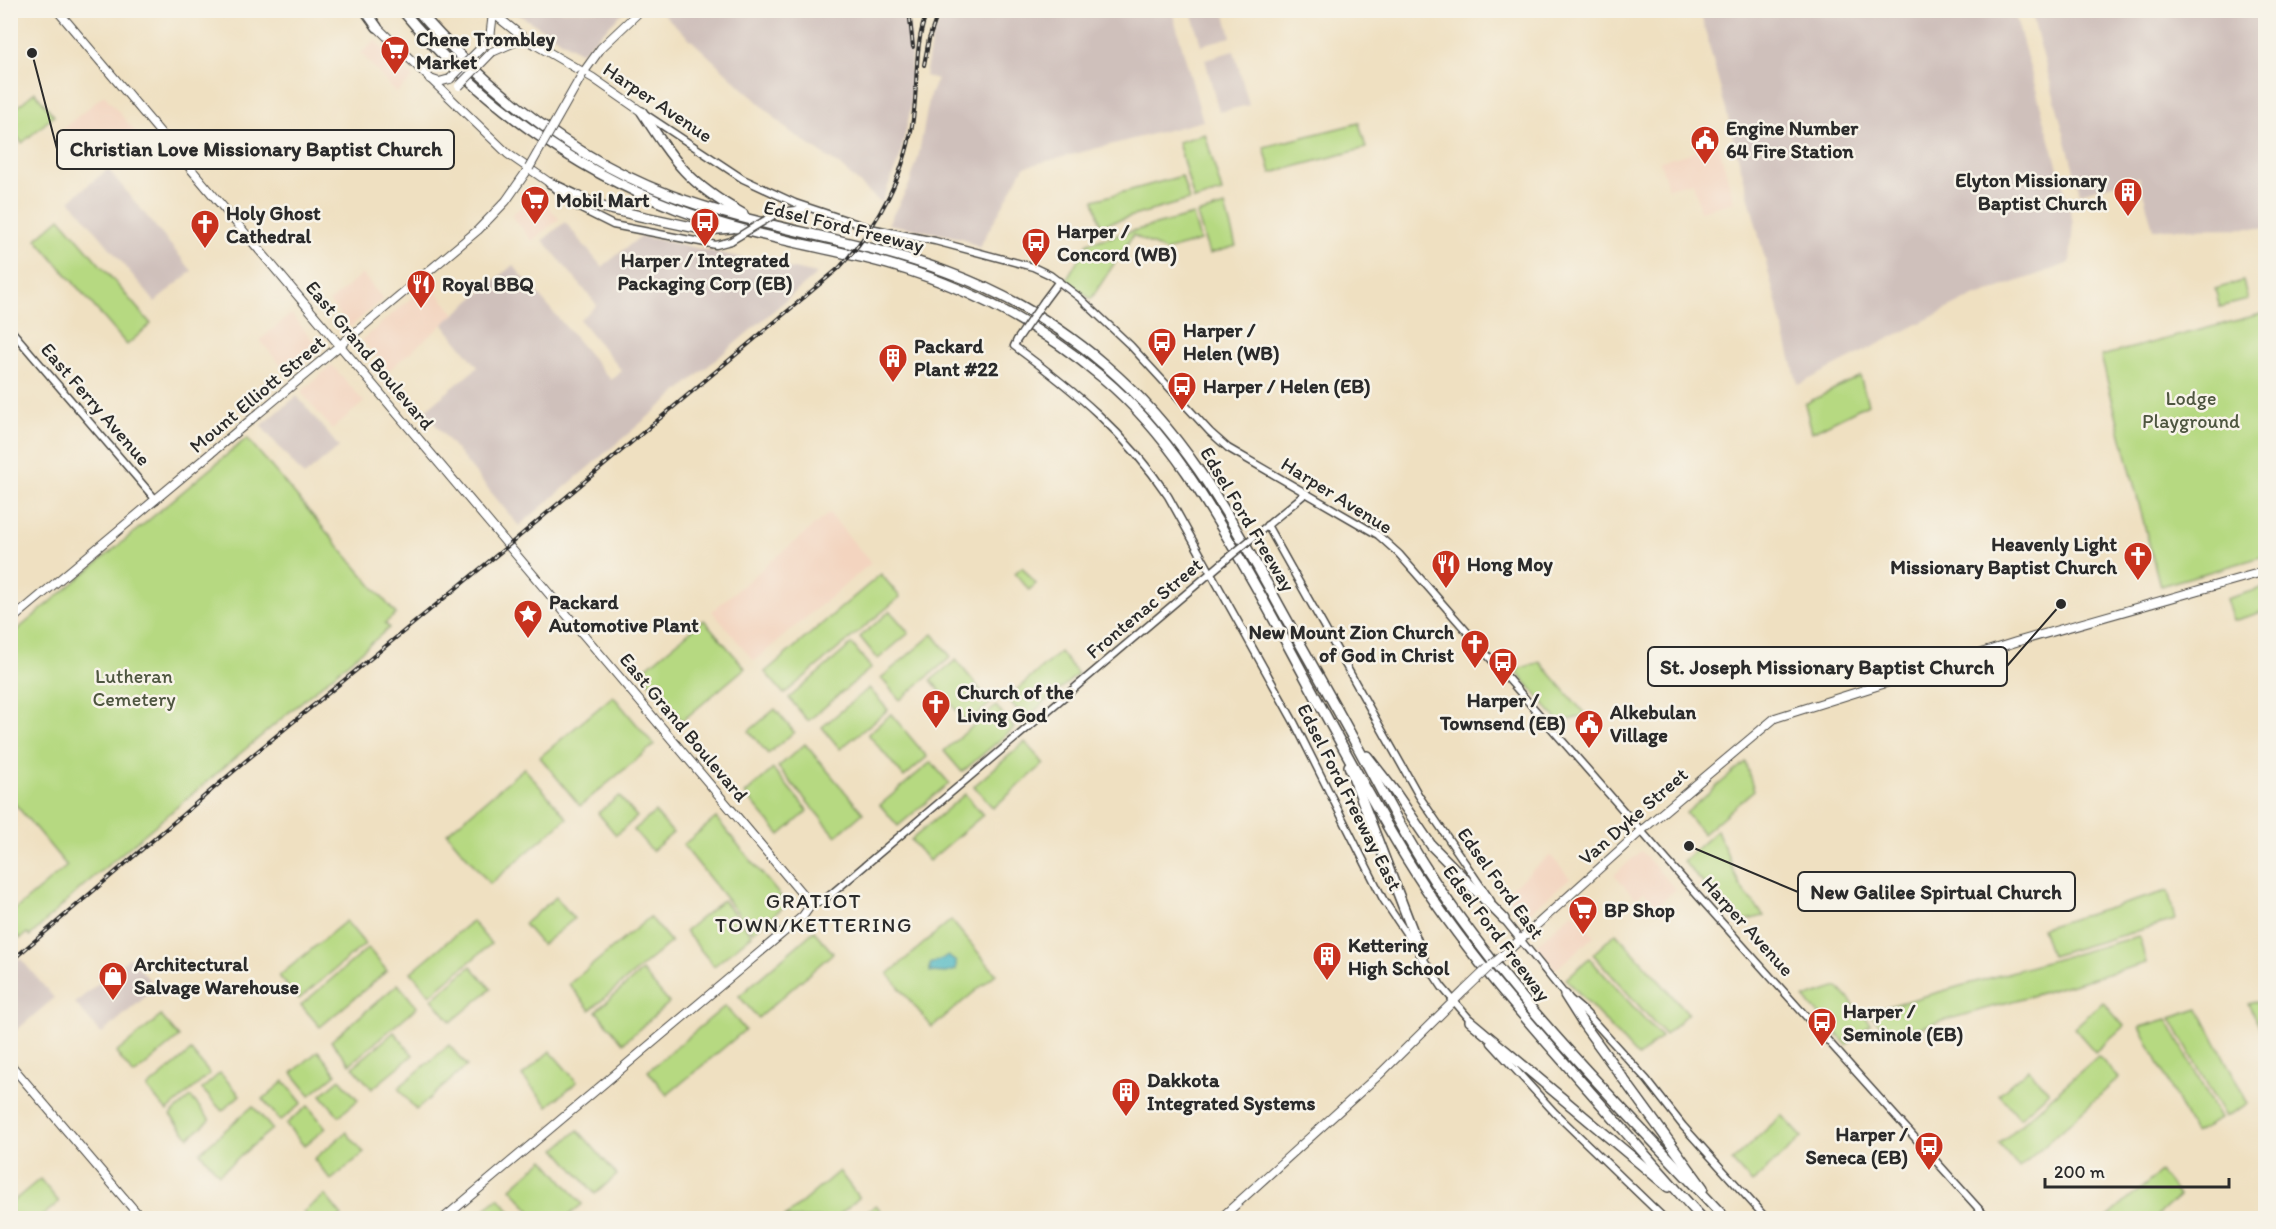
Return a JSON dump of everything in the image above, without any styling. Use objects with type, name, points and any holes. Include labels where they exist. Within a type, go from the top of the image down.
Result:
[{"type":"highway","points":[[363,10],[376,27]]},
{"type":"highway","name":"Edsel Ford Freeway","points":[[402,10],[434,46],[517,121],[577,161],[623,187],[680,210],[737,227],[865,258],[954,287],[996,306],[1046,335],[1103,378],[1153,428],[1202,493],[1411,865],[1463,943],[1506,996],[1702,1218]]},
{"type":"highway","name":"Edsel Ford Freeway","points":[[417,10],[489,84],[530,117],[573,146],[668,194],[758,223],[838,241],[942,270],[968,280],[1052,325],[1110,370],[1168,427],[1204,475],[1421,860],[1472,936],[1560,1042],[1725,1218]]},
{"type":"highway","points":[[642,112],[681,170],[709,195],[758,223]]},
{"type":"highway","points":[[550,183],[598,206],[640,216],[706,230],[737,227]]},
{"type":"highway","points":[[1355,742],[1390,785],[1431,845],[1504,919]]},
{"type":"highway","points":[[1346,752],[1353,781],[1423,958]]},
{"type":"highway","points":[[1565,995],[1584,1026],[1725,1218]]},
{"type":"highway","points":[[1470,1021],[1690,1205]]},
{"type":"main road","name":"East Grand Boulevard","points":[[57,10],[798,887],[807,898],[809,906]]},
{"type":"main road","name":"Mount Elliott Street","points":[[10,621],[478,230],[507,200],[529,168],[583,73],[601,48],[641,10]]},
{"type":"main road","points":[[376,27],[425,77],[439,82],[450,79],[484,45],[489,38],[491,12]]},
{"type":"main road","name":"Harper Avenue","points":[[491,12],[524,38],[642,112]]},
{"type":"main road","points":[[454,104],[454,94],[459,86],[492,52],[524,38]]},
{"type":"main road","name":"Harper Avenue","points":[[425,77],[508,154],[550,183]]},
{"type":"main road","name":"Van Dyke Street","points":[[1221,1218],[1381,1072],[1520,939],[1755,733],[1781,715],[1987,650],[2265,571]]},
{"type":"main road","points":[[444,1218],[803,916],[809,906]]},
{"type":"main road","points":[[10,1064],[141,1218]]},
{"type":"street","name":"Harper Avenue","points":[[642,112],[743,178],[778,197],[870,228],[935,241],[1033,267],[1059,281],[1139,354],[1221,442],[1378,535],[1399,554],[1987,1218]]},
{"type":"street","name":"Harper Avenue","points":[[550,183],[577,207],[613,225],[716,244],[731,241],[779,212],[796,208],[814,211]]},
{"type":"street","points":[[778,197],[782,204],[779,212]]},
{"type":"street","points":[[1059,281],[1016,343],[1097,410],[1137,453],[1168,496],[1211,573]]},
{"type":"street","name":"East Ferry Avenue","points":[[10,329],[156,500]]},
{"type":"street","name":"Frontenac Street","points":[[809,906],[824,901],[1306,494]]},
{"type":"street","name":"Edsel Ford East","points":[[1267,525],[1419,796],[1504,919],[1565,995],[1586,1013],[1647,1080],[1683,1126],[1766,1218]]},
{"type":"street","name":"Edsel Ford Freeway East","points":[[1211,573],[1315,763],[1383,899],[1453,1001],[1470,1021]]},
{"type":"street","points":[[1470,1021],[1555,1113],[1664,1218]]},
{"type":"shaded area","points":[[513,11],[624,11],[581,53]]},
{"type":"shaded area","points":[[660,11],[906,11],[911,33],[911,107],[900,158],[881,203],[839,165],[789,131]]},
{"type":"shaded area","points":[[944,11],[1172,11],[1203,121],[1024,167],[979,248],[961,238],[888,224],[909,185],[918,158],[930,95],[937,79],[925,76],[932,38]]},
{"type":"shaded area","points":[[1191,11],[1224,11],[1231,37],[1201,45]]},
{"type":"shaded area","points":[[1700,11],[2014,11],[2073,222],[2070,263],[1965,300],[1798,385]]},
{"type":"shaded area","points":[[2031,11],[2265,11],[2265,228],[2153,229],[2139,177],[2080,193]]},
{"type":"shaded area","points":[[375,41],[413,78],[396,93],[361,53]]},
{"type":"shaded area","points":[[1234,51],[1249,105],[1219,112],[1205,59]]},
{"type":"shaded area","points":[[104,95],[146,144],[114,170],[96,149],[83,160],[59,132]]},
{"type":"shaded area","points":[[1719,146],[1734,202],[1700,211],[1693,182],[1668,188],[1660,161]]},
{"type":"shaded area","points":[[108,169],[192,271],[155,302],[70,200]]},
{"type":"shaded area","points":[[538,194],[559,219],[532,241],[511,215]]},
{"type":"shaded area","points":[[565,222],[602,267],[641,236],[817,274],[519,526],[424,411],[478,367],[443,324],[513,265],[611,380],[622,371],[580,320],[597,305],[543,240]]},
{"type":"shaded area","points":[[362,274],[383,299],[350,327],[329,302]]},
{"type":"shaded area","points":[[429,283],[455,314],[388,371],[362,340]]},
{"type":"shaded area","points":[[291,314],[321,350],[290,376],[260,340]]},
{"type":"shaded area","points":[[332,365],[364,402],[332,429],[301,392]]},
{"type":"shaded area","points":[[297,396],[339,447],[304,476],[261,426]]},
{"type":"shaded area","points":[[829,513],[871,563],[754,661],[712,611]]},
{"type":"shaded area","points":[[1641,851],[1675,889],[1657,906],[1644,892],[1636,899],[1614,875]]},
{"type":"shaded area","points":[[1550,855],[1570,878],[1524,917],[1504,894]]},
{"type":"shaded area","points":[[1573,912],[1594,936],[1556,969],[1535,946]]},
{"type":"shaded area","points":[[130,957],[156,988],[101,1034],[75,1003]]},
{"type":"shaded area","points":[[20,958],[54,998],[11,1035],[11,966]]},
{"type":"green space","points":[[35,92],[54,116],[22,143],[11,128],[11,112]]},
{"type":"green space","points":[[1359,123],[1366,148],[1271,173],[1264,147]]},
{"type":"green space","points":[[1205,134],[1222,192],[1194,200],[1178,142]]},
{"type":"green space","points":[[1182,176],[1189,200],[1101,225],[1094,200]]},
{"type":"green space","points":[[1225,206],[1236,246],[1209,254],[1197,214]]},
{"type":"green space","points":[[1193,215],[1200,241],[1165,251],[1133,235],[1091,299],[1066,280],[1088,243]]},
{"type":"green space","points":[[60,218],[151,324],[127,345],[36,239]]},
{"type":"green space","points":[[2243,281],[2248,300],[2220,307],[2215,289]]},
{"type":"green space","name":"Lodge Playground","points":[[2265,313],[2265,556],[2160,586],[2101,356]]},
{"type":"green space","points":[[1860,376],[1868,404],[1812,432],[1805,404]]},
{"type":"green space","name":"Lutheran Cemetery","points":[[247,438],[396,614],[385,623],[389,628],[82,887],[30,936],[27,933],[20,939],[11,927],[11,913],[67,866],[11,799],[11,635]]},
{"type":"green space","points":[[1022,567],[1036,584],[1029,590],[1015,573]]},
{"type":"green space","points":[[881,574],[900,597],[784,694],[765,672]]},
{"type":"green space","points":[[2265,587],[2265,611],[2233,621],[2226,599]]},
{"type":"green space","points":[[890,611],[909,633],[878,659],[860,637]]},
{"type":"green space","points":[[704,620],[745,668],[682,721],[641,672]]},
{"type":"green space","points":[[933,634],[951,657],[900,700],[881,678]]},
{"type":"green space","points":[[852,644],[871,668],[808,721],[789,698]]},
{"type":"green space","points":[[1060,652],[1078,674],[1025,719],[1007,698]]},
{"type":"green space","points":[[956,660],[991,703],[967,723],[931,680]]},
{"type":"green space","points":[[1540,662],[1586,715],[1560,723],[1515,670]]},
{"type":"green space","points":[[869,688],[888,710],[840,749],[822,727]]},
{"type":"green space","points":[[613,696],[654,745],[580,806],[540,757]]},
{"type":"green space","points":[[996,706],[1014,728],[962,772],[944,751]]},
{"type":"green space","points":[[775,709],[794,732],[768,754],[749,731]]},
{"type":"green space","points":[[891,714],[927,757],[904,777],[868,734]]},
{"type":"green space","points":[[1025,742],[1044,764],[993,808],[974,786]]},
{"type":"green space","points":[[805,744],[863,813],[836,836],[778,767]]},
{"type":"green space","points":[[931,762],[949,783],[898,826],[880,805]]},
{"type":"green space","points":[[1745,762],[1754,790],[1703,834],[1686,813]]},
{"type":"green space","points":[[524,768],[567,818],[490,884],[447,833]]},
{"type":"green space","points":[[773,769],[808,811],[780,835],[745,794]]},
{"type":"green space","points":[[965,794],[983,815],[929,861],[911,840]]},
{"type":"green space","points":[[619,796],[637,817],[616,835],[598,813]]},
{"type":"green space","points":[[655,812],[673,833],[652,851],[634,830]]},
{"type":"green space","points":[[716,818],[787,904],[753,932],[683,845]]},
{"type":"green space","points":[[1717,830],[1740,886],[1764,916],[1738,922],[1683,861]]},
{"type":"green space","points":[[2168,891],[2175,920],[2051,956],[2042,928]]},
{"type":"green space","points":[[556,897],[574,919],[542,945],[524,924]]},
{"type":"green space","points":[[723,900],[752,935],[714,966],[685,931]]},
{"type":"green space","points":[[650,917],[671,942],[590,1010],[569,984]]},
{"type":"green space","points":[[951,920],[996,974],[932,1027],[888,974]]},
{"type":"green space","points":[[346,921],[365,944],[299,999],[279,976]]},
{"type":"green space","points":[[472,921],[491,944],[430,995],[411,972]]},
{"type":"green space","points":[[814,931],[833,953],[758,1018],[739,996]]},
{"type":"green space","points":[[1616,933],[1688,1013],[1665,1035],[1593,954]]},
{"type":"green space","points":[[2139,936],[2146,963],[1890,1036],[1868,1012]]},
{"type":"green space","points":[[368,948],[387,971],[320,1027],[301,1005]]},
{"type":"green space","points":[[1589,958],[1661,1037],[1638,1057],[1566,979]]},
{"type":"green space","points":[[471,966],[491,989],[451,1022],[432,999]]},
{"type":"green space","points":[[642,971],[669,1003],[623,1043],[596,1011]]},
{"type":"green space","points":[[398,984],[417,1007],[350,1064],[331,1041]]},
{"type":"green space","points":[[1838,987],[1871,1024],[1847,1045],[1804,998]]},
{"type":"green space","points":[[2266,999],[2265,1038],[2248,1004]]},
{"type":"green space","points":[[2103,1002],[2124,1026],[2095,1052],[2074,1028]]},
{"type":"green space","points":[[725,1006],[745,1030],[667,1095],[648,1071]]},
{"type":"green space","points":[[2199,1009],[2248,1104],[2225,1117],[2171,1018]]},
{"type":"green space","points":[[161,1016],[179,1037],[134,1075],[116,1053]]},
{"type":"green space","points":[[2167,1019],[2220,1119],[2194,1133],[2140,1027]]},
{"type":"green space","points":[[394,1032],[413,1055],[372,1089],[353,1067]]},
{"type":"green space","points":[[449,1045],[467,1066],[416,1110],[398,1088]]},
{"type":"green space","points":[[191,1051],[210,1074],[167,1111],[147,1088]]},
{"type":"green space","points":[[318,1051],[336,1074],[310,1095],[292,1073]]},
{"type":"green space","points":[[550,1051],[577,1082],[548,1106],[522,1076]]},
{"type":"green space","points":[[2098,1056],[2119,1078],[2019,1168],[1999,1144]]},
{"type":"green space","points":[[2028,1069],[2049,1092],[2020,1118],[1999,1094]]},
{"type":"green space","points":[[220,1073],[240,1095],[222,1111],[202,1089]]},
{"type":"green space","points":[[340,1079],[358,1100],[339,1116],[321,1095]]},
{"type":"green space","points":[[284,1081],[302,1103],[280,1121],[263,1099]]},
{"type":"green space","points":[[191,1097],[210,1120],[189,1137],[170,1115]]},
{"type":"green space","points":[[253,1106],[272,1129],[219,1174],[200,1152]]},
{"type":"green space","points":[[308,1106],[326,1128],[304,1146],[286,1124]]},
{"type":"green space","points":[[1782,1115],[1802,1137],[1752,1183],[1732,1161]]},
{"type":"green space","points":[[578,1130],[617,1175],[595,1194],[556,1149]]},
{"type":"green space","points":[[346,1132],[364,1153],[331,1180],[314,1159]]},
{"type":"green space","points":[[544,1159],[582,1204],[566,1218],[536,1218],[511,1188]]},
{"type":"green space","points":[[839,1171],[859,1198],[835,1218],[784,1218]]},
{"type":"green space","points":[[2160,1172],[2179,1196],[2155,1218],[2107,1218]]},
{"type":"green space","points":[[40,1179],[59,1202],[40,1218],[11,1218],[11,1203]]},
{"type":"green space","points":[[325,1195],[342,1216],[340,1218],[308,1218],[303,1212]]},
{"type":"green space","points":[[499,1198],[516,1218],[480,1218],[477,1215]]},
{"type":"green space","points":[[876,1205],[887,1218],[860,1218]]},
{"type":"water","points":[[948,956],[956,962],[956,970],[946,973],[930,972],[930,964]]},
{"type":"railway","points":[[909,10],[913,47]]},
{"type":"railway","points":[[10,962],[248,759],[509,545],[839,268],[867,234],[898,175],[911,133],[918,47],[928,10]]},
{"type":"railway","points":[[924,65],[929,39],[939,10]]},
{"type":"place","name":"Christian Love Missionary Baptist Church","points":[[32,53]]},
{"type":"place","name":"Chene Trombley Market","points":[[395,76]]},
{"type":"place","name":"Engine Number 64 Fire Station","points":[[1705,166]]},
{"type":"place","name":"Elyton Missionary Baptist Church","points":[[2128,218]]},
{"type":"place","name":"Mobil Mart","points":[[535,226]]},
{"type":"place","name":"Harper / Integrated Packaging Corp (EB)","points":[[705,248]]},
{"type":"place","name":"Holy Ghost Cathedral","points":[[205,250]]},
{"type":"place","name":"Harper / Concord (WB)","points":[[1036,268]]},
{"type":"place","name":"Royal BBQ","points":[[421,310]]},
{"type":"place","name":"Harper / Helen (WB)","points":[[1162,368]]},
{"type":"place","name":"Packard Plant #22","points":[[893,384]]},
{"type":"place","name":"Harper / Helen (EB)","points":[[1182,412]]},
{"type":"place","name":"Heavenly Light Missionary Baptist Church","points":[[2138,582]]},
{"type":"place","name":"Hong Moy","points":[[1446,590]]},
{"type":"place","name":"St. Joseph Missionary Baptist Church","points":[[2061,604]]},
{"type":"place","name":"Packard Automotive Plant","points":[[528,640]]},
{"type":"place","name":"New Mount Zion Church of God in Christ","points":[[1475,670]]},
{"type":"place","name":"Harper / Townsend (EB)","points":[[1503,688]]},
{"type":"place","name":"Church of the Living God","points":[[936,730]]},
{"type":"place","name":"Alkebulan Village","points":[[1589,750]]},
{"type":"place","name":"New Galilee Spirtual Church","points":[[1689,846]]},
{"type":"place","name":"BP Shop","points":[[1583,936]]},
{"type":"place","name":"Kettering High School","points":[[1327,982]]},
{"type":"place","name":"Architectural Salvage Warehouse","points":[[113,1002]]},
{"type":"place","name":"Harper / Seminole (EB)","points":[[1822,1048]]},
{"type":"place","name":"Dakkota Integrated Systems","points":[[1126,1118]]},
{"type":"place","name":"Harper / Seneca (EB)","points":[[1929,1172]]},
{"type":"district","name":"GRATIOT TOWN/KETTERING","points":[[814,912]]}]
